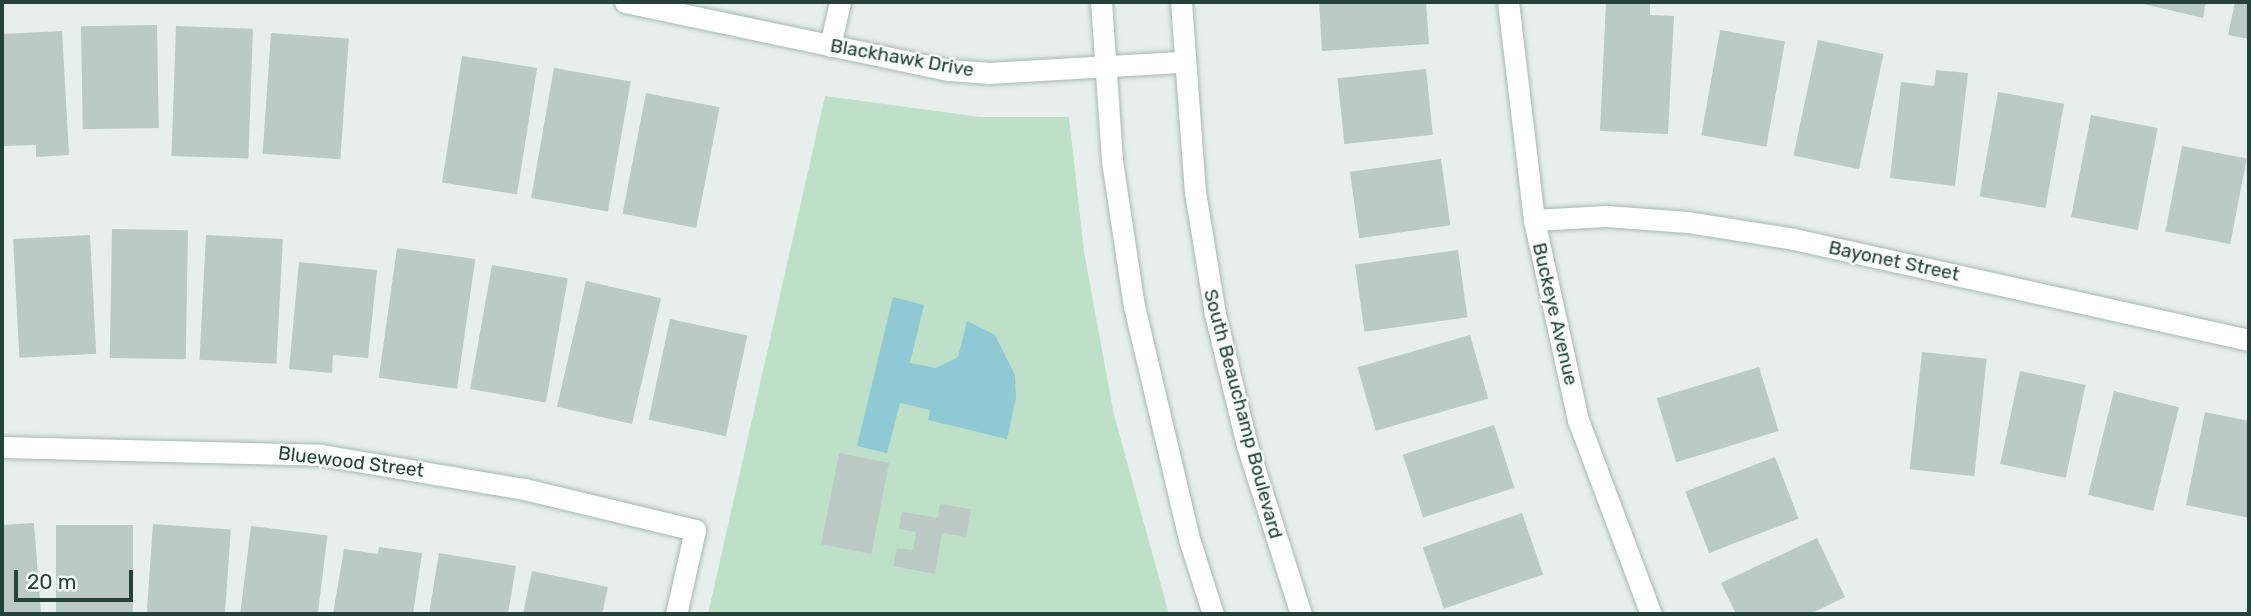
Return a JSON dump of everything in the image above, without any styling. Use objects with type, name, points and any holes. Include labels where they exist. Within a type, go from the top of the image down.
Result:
[{"type":"street","name":"Blackhawk Drive","points":[[625,2],[950,70],[990,73],[1182,62]]},
{"type":"street","points":[[830,46],[840,2]]},
{"type":"street","points":[[1101,2],[1103,68],[1112,161],[1134,306],[1187,530],[1213,614]]},
{"type":"street","name":"South Beauchamp Boulevard","points":[[1181,2],[1182,62],[1195,192],[1215,314],[1251,457],[1301,614]]},
{"type":"street","name":"Buckeye Avenue","points":[[1508,2],[1534,220],[1578,420],[1645,612]]},
{"type":"street","name":"Bayonet Street","points":[[1534,220],[1606,216],[1688,222],[1794,239],[2249,340]]},
{"type":"street","name":"Bluewood Street","points":[[2,447],[321,455],[524,489],[695,530],[676,614]]},
{"type":"green space","points":[[825,96],[980,117],[1069,117],[1084,252],[1114,415],[1169,614],[708,614]]},
{"type":"water","points":[[893,297],[924,305],[910,363],[936,368],[958,357],[967,321],[995,335],[1015,375],[1016,398],[1007,439],[928,420],[930,410],[900,403],[887,453],[857,446]]},
{"type":"building","points":[[1319,2],[1426,2],[1429,44],[1322,51]]},
{"type":"building","points":[[1606,2],[1650,2],[1650,15],[1674,16],[1668,134],[1600,131]]},
{"type":"building","points":[[2135,2],[2206,2],[2203,18]]},
{"type":"building","points":[[2235,2],[2249,2],[2249,39],[2228,35]]},
{"type":"building","points":[[157,25],[159,128],[83,129],[81,26]]},
{"type":"building","points":[[176,26],[253,29],[248,159],[171,156]]},
{"type":"building","points":[[1720,30],[1785,41],[1766,147],[1701,135]]},
{"type":"building","points":[[62,31],[69,155],[36,157],[36,145],[2,146],[2,34]]},
{"type":"building","points":[[271,33],[349,38],[340,159],[263,154]]},
{"type":"building","points":[[1818,40],[1884,54],[1859,169],[1793,155]]},
{"type":"building","points":[[462,56],[537,68],[517,194],[442,182]]},
{"type":"building","points":[[554,68],[631,82],[608,212],[531,198]]},
{"type":"building","points":[[1426,69],[1433,135],[1344,144],[1337,78]]},
{"type":"building","points":[[1936,70],[1968,73],[1955,186],[1890,178],[1901,82],[1934,86]]},
{"type":"building","points":[[1998,92],[2064,104],[2046,208],[1980,196]]},
{"type":"building","points":[[646,93],[720,107],[696,228],[623,214]]},
{"type":"building","points":[[2091,115],[2158,128],[2138,230],[2071,217]]},
{"type":"building","points":[[2182,146],[2247,159],[2230,244],[2165,231]]},
{"type":"building","points":[[1441,159],[1450,225],[1359,238],[1350,172]]},
{"type":"building","points":[[112,229],[188,230],[186,359],[110,358]]},
{"type":"building","points":[[90,235],[96,354],[19,358],[13,239]]},
{"type":"building","points":[[206,235],[283,239],[276,364],[199,360]]},
{"type":"building","points":[[397,248],[475,259],[457,389],[379,378]]},
{"type":"building","points":[[1458,250],[1467,317],[1364,332],[1355,264]]},
{"type":"building","points":[[299,262],[377,270],[368,358],[333,355],[332,373],[289,369]]},
{"type":"building","points":[[492,265],[568,278],[546,402],[470,389]]},
{"type":"building","points":[[586,281],[661,298],[632,424],[557,407]]},
{"type":"building","points":[[670,319],[747,335],[726,436],[649,420]]},
{"type":"building","points":[[1470,335],[1488,398],[1376,431],[1358,367]]},
{"type":"building","points":[[1922,352],[1987,359],[1974,476],[1910,469]]},
{"type":"building","points":[[1759,367],[1779,431],[1676,462],[1657,398]]},
{"type":"building","points":[[2020,371],[2086,385],[2066,478],[2000,464]]},
{"type":"building","points":[[2114,391],[2179,407],[2153,511],[2088,495]]},
{"type":"building","points":[[2205,412],[2249,421],[2249,518],[2186,505]]},
{"type":"building","points":[[1494,425],[1514,488],[1423,517],[1403,455]]},
{"type":"building","points":[[839,453],[889,463],[871,554],[821,544]]},
{"type":"building","points":[[1775,457],[1799,519],[1709,553],[1685,491]]},
{"type":"building","points":[[940,504],[971,509],[966,537],[942,533],[935,574],[893,566],[897,548],[913,550],[916,532],[899,529],[902,512],[938,518]]},
{"type":"building","points":[[1522,513],[1543,574],[1444,609],[1423,547]]},
{"type":"building","points":[[34,523],[41,614],[2,614],[2,525]]},
{"type":"building","points":[[153,524],[231,529],[225,614],[147,614]]},
{"type":"building","points":[[56,525],[133,525],[133,614],[56,614]]},
{"type":"building","points":[[251,526],[327,535],[318,614],[240,614]]},
{"type":"building","points":[[1817,538],[1845,597],[1810,614],[1736,614],[1721,583]]},
{"type":"building","points":[[379,547],[422,553],[413,614],[333,614],[344,549],[378,554]]},
{"type":"building","points":[[439,553],[516,566],[508,614],[429,614]]},
{"type":"building","points":[[532,571],[608,587],[602,614],[523,614]]}]
